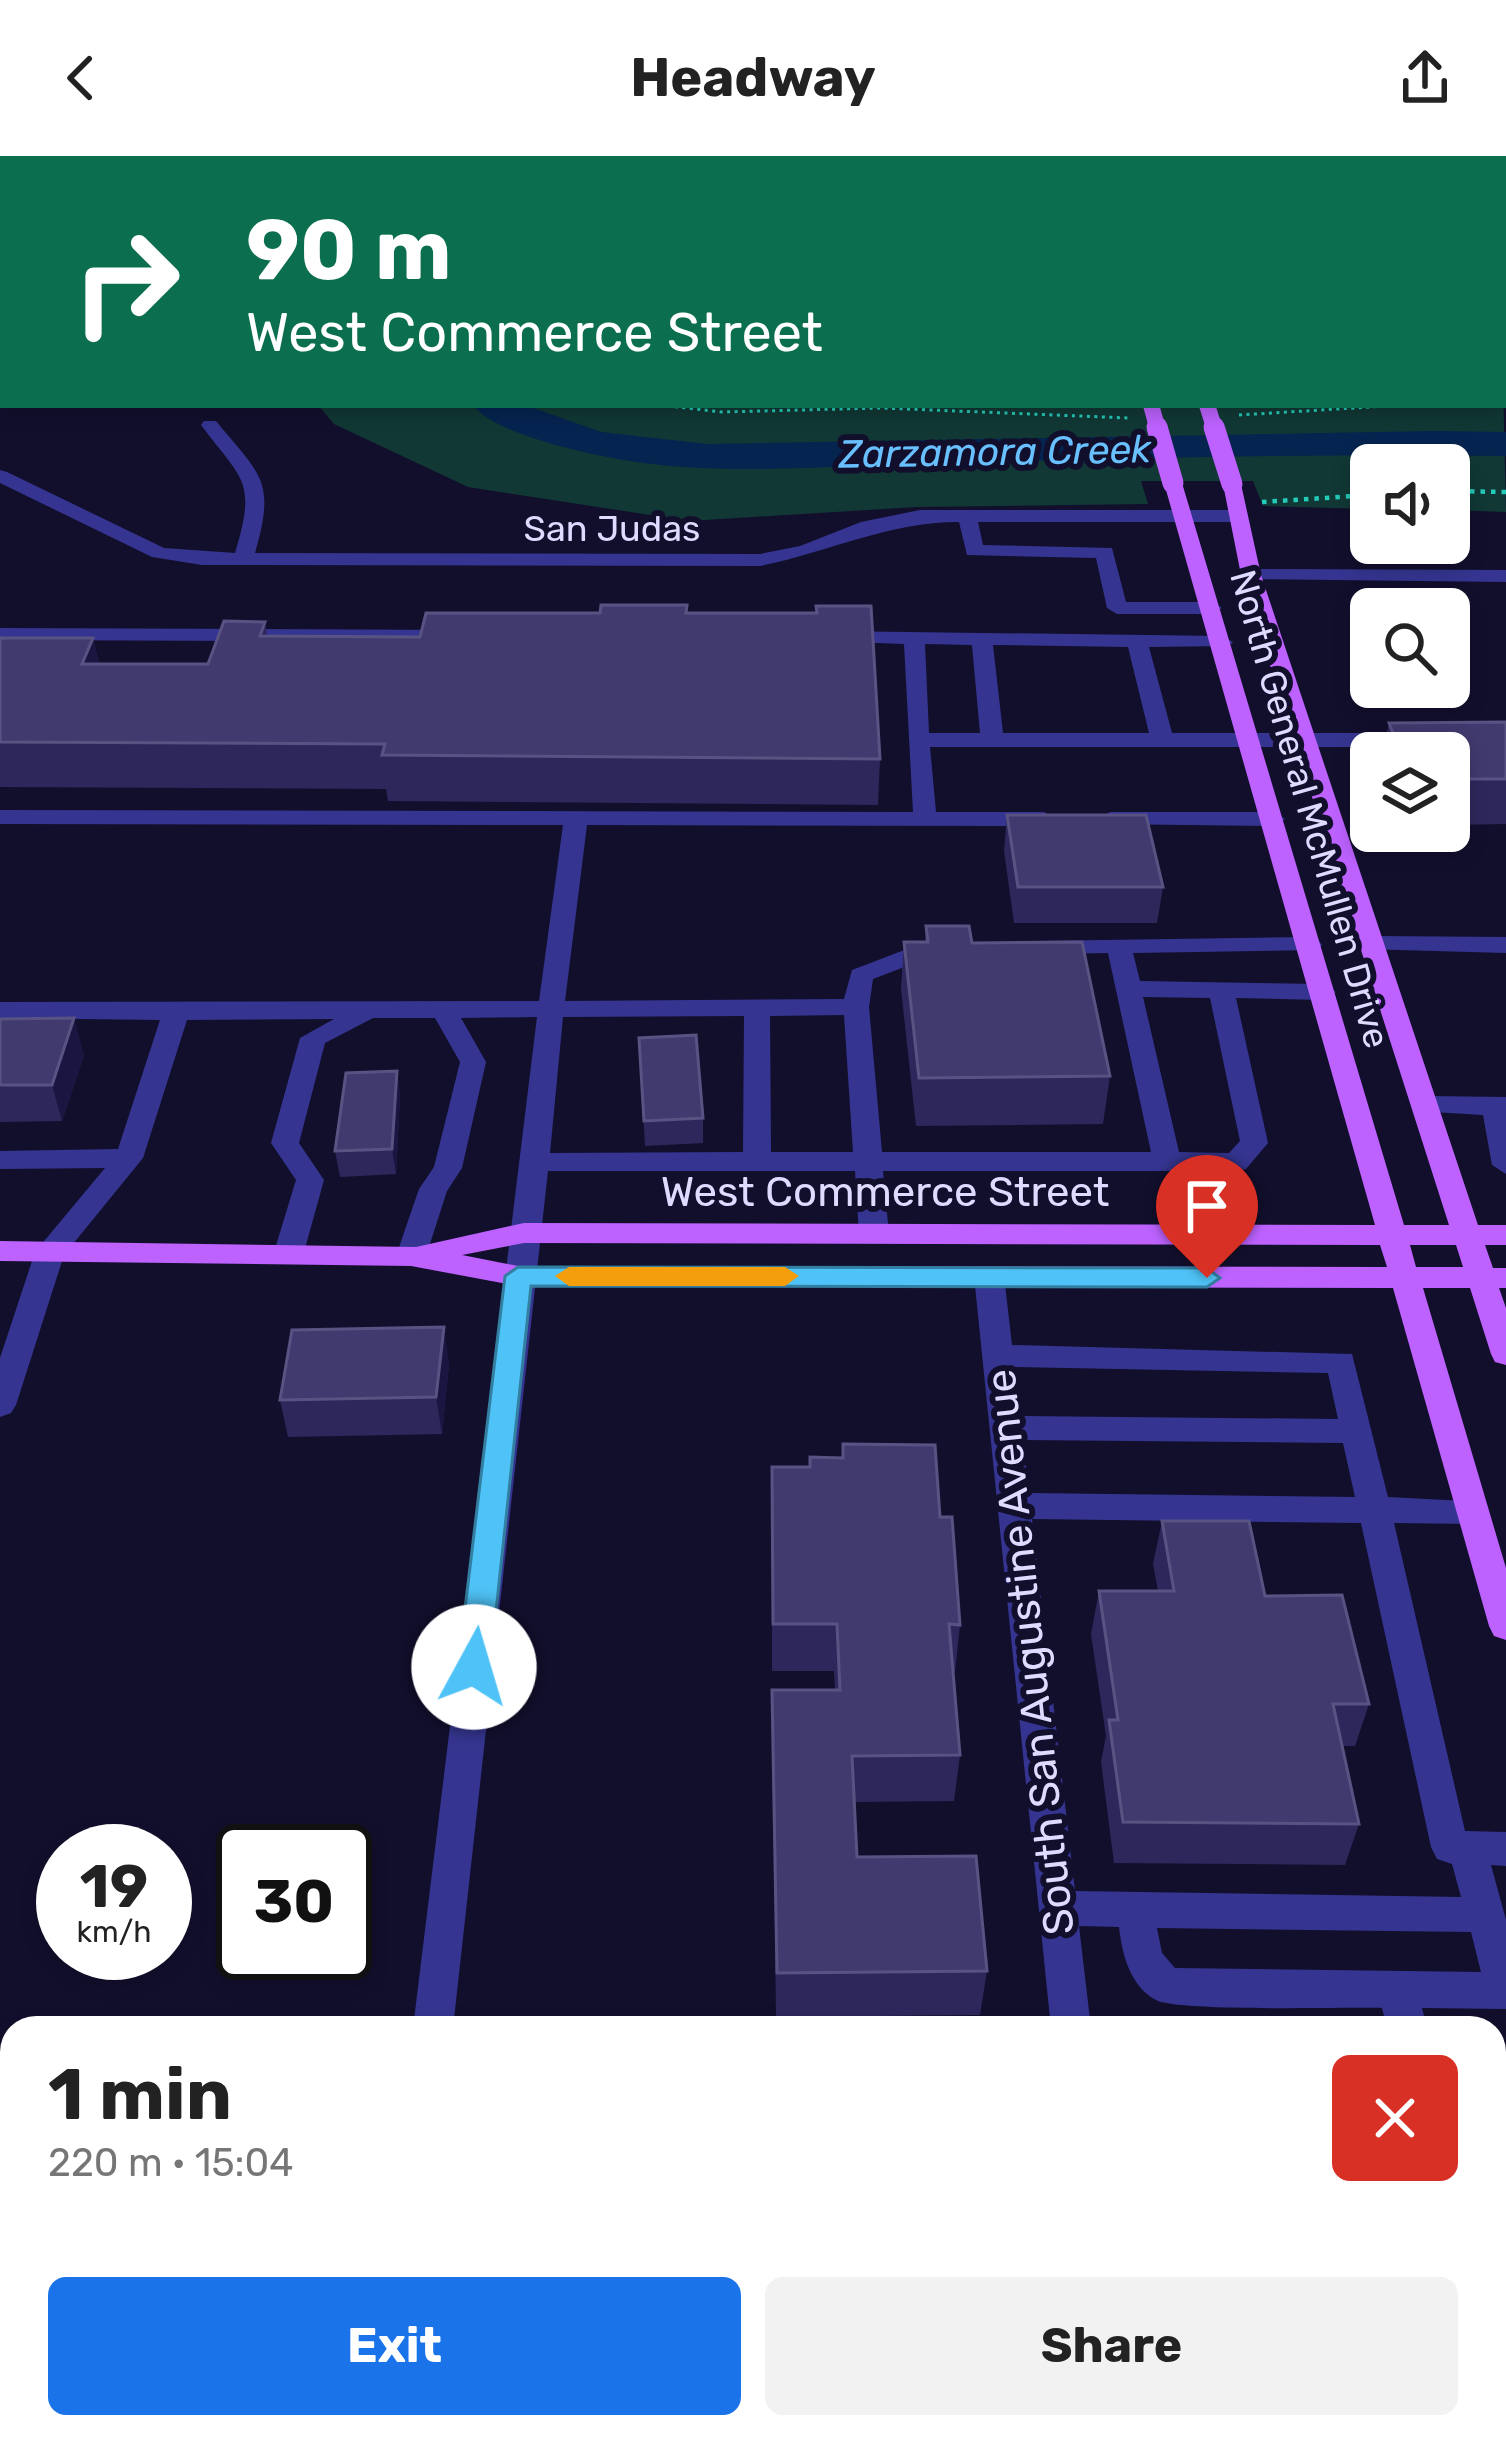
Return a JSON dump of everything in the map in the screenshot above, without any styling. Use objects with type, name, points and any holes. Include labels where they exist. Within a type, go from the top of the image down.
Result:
[{"type":"main road","name":"North General McMullen Drive","points":[[1152,408],[1506,1626]]},
{"type":"main road","name":"North General McMullen Drive","points":[[1209,408],[1232,484],[1251,575],[1468,1236],[1494,1278],[1506,1354]]},
{"type":"main road","name":"West Commerce Street","points":[[411,1256],[524,1233],[1506,1235]]},
{"type":"main road","name":"West Commerce Street","points":[[0,1251],[411,1256],[518,1276],[1494,1278]]},
{"type":"street","points":[[210,425],[257,484],[261,499],[243,559]]},
{"type":"street","name":"San Judas","points":[[0,476],[159,553],[243,559],[760,560],[805,551],[890,520],[967,515],[1236,516]]},
{"type":"street","points":[[967,515],[974,551],[1106,552],[1118,608],[1212,608]]},
{"type":"street","points":[[1251,575],[1506,576]]},
{"type":"street","points":[[0,634],[478,636]]},
{"type":"street","points":[[806,637],[1222,642]]},
{"type":"street","points":[[914,639],[925,819]]},
{"type":"street","points":[[982,640],[992,740]]},
{"type":"street","points":[[1137,642],[1162,739]]},
{"type":"street","points":[[918,740],[1506,740]]},
{"type":"street","points":[[0,818],[1273,819]]},
{"type":"street","points":[[434,2016],[518,1276],[576,818]]},
{"type":"street","points":[[1373,944],[1506,945]]},
{"type":"street","points":[[1027,946],[1309,945]]},
{"type":"street","points":[[874,1234],[856,1007],[861,975],[935,946],[958,946]]},
{"type":"street","points":[[1119,946],[1167,1161]]},
{"type":"street","points":[[1129,989],[1322,992]]},
{"type":"street","points":[[535,1162],[1236,1162],[1254,1143],[1221,991]]},
{"type":"street","points":[[0,1010],[856,1007]]},
{"type":"street","points":[[758,1008],[758,1162]]},
{"type":"street","points":[[289,1252],[310,1180],[285,1143],[313,1038],[375,1010]]},
{"type":"street","points":[[411,1256],[433,1189],[448,1168],[473,1062],[444,1010]]},
{"type":"street","points":[[0,1405],[50,1252],[129,1158],[176,1012]]},
{"type":"street","points":[[1426,1106],[1501,1106],[1506,1165]]},
{"type":"street","points":[[0,1160],[129,1158]]},
{"type":"street","name":"South San Augustine Avenue","points":[[989,1276],[1070,2016]]},
{"type":"street","points":[[997,1356],[1341,1361],[1450,1847],[1487,1849],[1485,1915],[1506,1991],[1402,2009],[1168,1986],[1148,1973],[1136,1910]]},
{"type":"street","points":[[1005,1428],[1356,1431]]},
{"type":"street","points":[[1012,1506],[1472,1511]]},
{"type":"street","points":[[1060,1908],[1485,1915]]},
{"type":"path","points":[[141,156],[187,156]]},
{"type":"path","points":[[687,408],[1129,418]]},
{"type":"path","points":[[1239,416],[1358,408]]},
{"type":"path","points":[[1470,491],[1506,492]]},
{"type":"path","points":[[1265,517],[1262,503],[1269,498],[1350,496]]},
{"type":"green space","points":[[321,408],[1504,408],[1506,512],[1470,511],[1470,444],[1350,444],[1350,508],[1263,506],[1253,481],[1141,481],[1148,504],[916,507],[689,521],[468,487],[334,424]]},
{"type":"water","points":[[1415,433],[1506,439],[1506,449],[1470,449],[1470,444],[1350,444],[1350,450],[1316,450],[1311,444],[1316,435]]},
{"type":"building","points":[[601,605],[687,605],[686,613],[817,613],[816,606],[871,606],[880,759],[382,755],[385,744],[0,742],[0,638],[93,638],[82,664],[208,664],[224,621],[265,622],[260,636],[420,637],[426,613],[600,613]]},
{"type":"building","points":[[1506,722],[1506,779],[1470,779],[1470,732],[1393,732],[1389,723]]},
{"type":"building","points":[[1007,815],[1146,815],[1163,887],[1018,887]]},
{"type":"building","points":[[926,926],[969,926],[972,943],[1082,942],[1110,1076],[919,1078],[904,942],[928,942]]},
{"type":"building","points":[[74,1018],[52,1085],[0,1085],[0,1019]]},
{"type":"building","points":[[696,1035],[703,1118],[644,1121],[639,1038]]},
{"type":"building","points":[[397,1071],[392,1149],[335,1151],[346,1073]]},
{"type":"building","points":[[444,1327],[436,1397],[280,1400],[292,1330]]},
{"type":"building","points":[[843,1444],[935,1445],[940,1517],[952,1517],[960,1625],[949,1624],[960,1755],[852,1756],[857,1857],[976,1856],[987,1971],[777,1973],[772,1690],[840,1690],[837,1624],[773,1624],[772,1467],[810,1467],[810,1457],[843,1458]]},
{"type":"building","points":[[1162,1521],[1249,1521],[1265,1596],[1342,1595],[1369,1704],[1333,1704],[1359,1824],[1123,1822],[1109,1720],[1118,1720],[1099,1591],[1174,1591]]},
{"type":"waterway","name":"Zarzamora Creek","points":[[500,408],[544,428],[596,443],[707,456],[1290,443],[1506,444]]},
{"type":"slow traffic","points":[[569,1276],[785,1276]]},
{"type":"route","points":[[474,1667],[518,1276],[1207,1278]]}]
